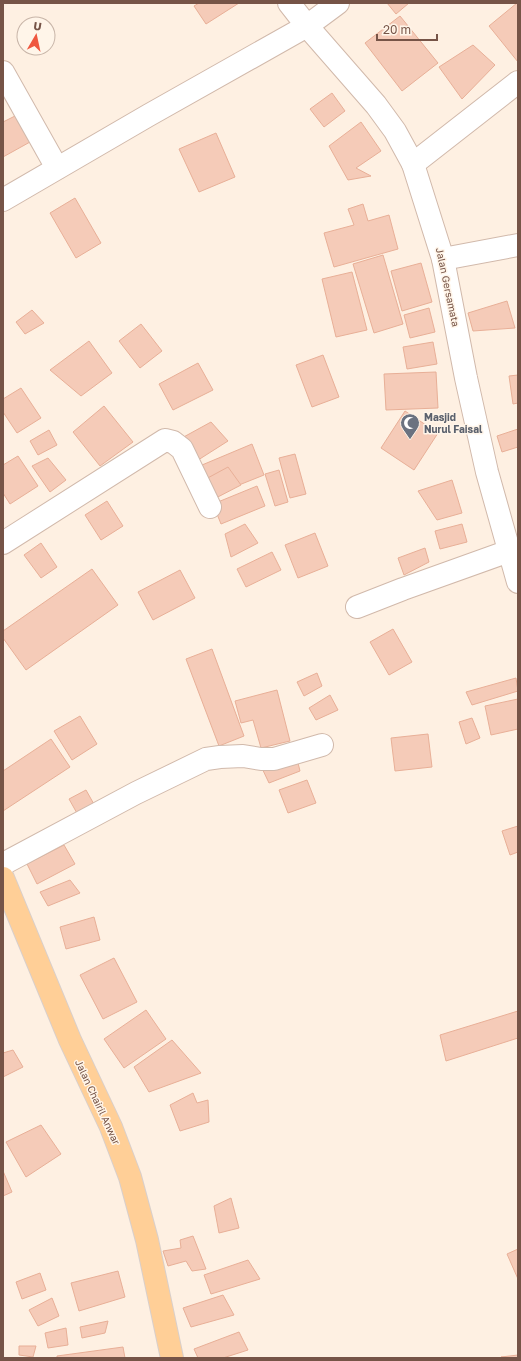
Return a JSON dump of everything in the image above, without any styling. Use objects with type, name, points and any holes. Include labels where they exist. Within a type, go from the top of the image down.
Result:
[{"type":"main road","name":"Jalan Chairil Anwar","points":[[3,878],[70,1040],[111,1127],[130,1177],[147,1240],[172,1358]]},
{"type":"main road","name":"Jalan Chairil Anwar","points":[[3,904],[105,1137],[122,1188],[133,1234],[158,1358]]},
{"type":"street","name":"Jalan Gersamata","points":[[289,3],[307,26],[376,105],[395,131],[413,164],[443,259],[466,378],[487,472],[518,582]]},
{"type":"street","points":[[3,200],[307,26],[338,3]]},
{"type":"street","points":[[3,72],[58,168]]},
{"type":"street","points":[[413,164],[518,82]]},
{"type":"street","points":[[443,259],[518,245]]},
{"type":"street","points":[[3,543],[165,440],[173,442],[182,449],[210,507]]},
{"type":"street","points":[[356,607],[509,550]]},
{"type":"street","points":[[3,864],[130,796],[206,759],[243,756],[261,760],[322,745]]},
{"type":"building","points":[[199,3],[239,3],[206,24],[194,6]]},
{"type":"building","points":[[387,3],[409,3],[396,14]]},
{"type":"building","points":[[518,3],[518,62],[489,26]]},
{"type":"building","points":[[400,16],[438,63],[402,91],[365,43]]},
{"type":"building","points":[[473,45],[495,65],[462,99],[439,67]]},
{"type":"building","points":[[332,93],[345,111],[324,127],[310,109]]},
{"type":"building","points":[[15,116],[30,142],[3,157],[3,122]]},
{"type":"building","points":[[361,122],[381,151],[356,168],[371,176],[348,180],[329,146]]},
{"type":"building","points":[[216,133],[235,177],[199,192],[179,149]]},
{"type":"building","points":[[75,198],[101,243],[76,258],[50,213]]},
{"type":"building","points":[[363,204],[368,221],[389,215],[398,249],[334,267],[324,233],[354,225],[348,209]]},
{"type":"building","points":[[383,255],[403,324],[374,333],[353,264]]},
{"type":"building","points":[[421,263],[432,302],[402,311],[391,271]]},
{"type":"building","points":[[352,272],[367,330],[336,337],[322,279]]},
{"type":"building","points":[[507,301],[515,328],[473,331],[468,313]]},
{"type":"building","points":[[429,308],[435,332],[410,338],[404,315]]},
{"type":"building","points":[[32,310],[44,323],[25,334],[16,322]]},
{"type":"building","points":[[141,324],[162,351],[140,368],[119,341]]},
{"type":"building","points":[[89,341],[112,373],[81,396],[50,370]]},
{"type":"building","points":[[433,342],[437,364],[407,369],[403,347]]},
{"type":"building","points":[[323,355],[339,397],[312,407],[296,365]]},
{"type":"building","points":[[198,363],[213,390],[173,410],[159,384]]},
{"type":"building","points":[[436,372],[438,408],[386,410],[384,374]]},
{"type":"building","points":[[518,375],[518,403],[513,404],[509,376]]},
{"type":"building","points":[[21,388],[41,418],[17,433],[3,412],[3,399]]},
{"type":"building","points":[[104,406],[133,442],[100,466],[73,432]]},
{"type":"building","name":"Masjid Nurul Faisal","points":[[405,411],[438,433],[414,470],[381,448]]},
{"type":"building","points":[[211,422],[228,441],[195,462],[180,439]]},
{"type":"building","points":[[518,429],[518,447],[502,452],[497,436]]},
{"type":"building","points":[[49,430],[57,445],[38,455],[30,441]]},
{"type":"building","points":[[252,444],[264,475],[214,495],[202,465]]},
{"type":"building","points":[[295,454],[306,494],[290,498],[279,458]]},
{"type":"building","points":[[18,456],[38,486],[10,504],[3,493],[3,465]]},
{"type":"building","points":[[48,458],[66,480],[50,492],[32,466]]},
{"type":"building","points":[[228,467],[241,485],[212,500],[204,480]]},
{"type":"building","points":[[279,470],[288,502],[275,506],[265,474]]},
{"type":"building","points":[[452,480],[462,513],[437,520],[418,491]]},
{"type":"building","points":[[257,486],[265,506],[221,524],[213,504]]},
{"type":"building","points":[[107,501],[123,526],[101,540],[85,515]]},
{"type":"building","points":[[245,524],[258,543],[231,557],[225,534]]},
{"type":"building","points":[[462,524],[467,542],[440,549],[435,531]]},
{"type":"building","points":[[315,533],[328,566],[298,578],[285,545]]},
{"type":"building","points":[[41,543],[57,567],[41,578],[24,555]]},
{"type":"building","points":[[425,548],[429,562],[404,575],[398,558]]},
{"type":"building","points":[[272,552],[281,570],[246,587],[237,569]]},
{"type":"building","points":[[92,569],[118,605],[26,670],[3,638],[3,631]]},
{"type":"building","points":[[180,570],[195,598],[153,620],[138,592]]},
{"type":"building","points":[[393,629],[412,662],[389,675],[370,642]]},
{"type":"building","points":[[212,649],[244,736],[219,746],[186,659]]},
{"type":"building","points":[[317,673],[322,686],[304,696],[297,682]]},
{"type":"building","points":[[516,678],[518,691],[472,705],[466,692]]},
{"type":"building","points":[[277,690],[290,741],[261,748],[253,720],[241,723],[235,701]]},
{"type":"building","points":[[330,695],[338,710],[316,720],[309,708]]},
{"type":"building","points":[[518,699],[518,729],[491,735],[485,706]]},
{"type":"building","points":[[80,716],[97,744],[72,760],[54,731]]},
{"type":"building","points":[[472,718],[480,738],[466,744],[459,722]]},
{"type":"building","points":[[428,734],[432,767],[395,771],[391,738]]},
{"type":"building","points":[[51,739],[70,767],[3,811],[3,771]]},
{"type":"building","points":[[295,751],[300,771],[269,783],[260,764]]},
{"type":"building","points":[[307,780],[316,803],[288,813],[279,790]]},
{"type":"building","points":[[86,790],[95,806],[78,815],[69,799]]},
{"type":"building","points":[[518,826],[518,852],[510,855],[502,831]]},
{"type":"building","points":[[64,845],[75,864],[37,884],[27,864]]},
{"type":"building","points":[[70,880],[80,893],[48,906],[40,892]]},
{"type":"building","points":[[94,917],[100,940],[66,949],[60,927]]},
{"type":"building","points":[[114,958],[137,1002],[103,1019],[80,975]]},
{"type":"building","points":[[146,1010],[166,1039],[124,1068],[104,1039]]},
{"type":"building","points":[[518,1011],[518,1038],[446,1061],[440,1035]]},
{"type":"building","points":[[172,1040],[201,1073],[149,1092],[134,1067]]},
{"type":"building","points":[[13,1050],[23,1067],[3,1077],[3,1053]]},
{"type":"building","points":[[193,1093],[197,1103],[208,1100],[209,1122],[180,1131],[170,1105]]},
{"type":"building","points":[[41,1125],[61,1154],[26,1177],[6,1142]]},
{"type":"building","points":[[3,1171],[12,1192],[3,1196]]},
{"type":"building","points":[[231,1198],[239,1228],[219,1233],[214,1206]]},
{"type":"building","points":[[193,1236],[206,1269],[192,1271],[186,1261],[168,1266],[163,1251],[181,1248],[180,1240]]},
{"type":"building","points":[[518,1249],[518,1279],[507,1254]]},
{"type":"building","points":[[248,1260],[260,1279],[211,1294],[204,1275]]},
{"type":"building","points":[[118,1271],[125,1297],[79,1311],[71,1283]]},
{"type":"building","points":[[40,1273],[46,1290],[22,1299],[16,1282]]},
{"type":"building","points":[[223,1295],[234,1315],[191,1327],[183,1308]]},
{"type":"building","points":[[52,1298],[59,1316],[38,1326],[29,1310]]},
{"type":"building","points":[[108,1321],[105,1333],[82,1338],[80,1327]]},
{"type":"building","points":[[66,1328],[68,1345],[48,1348],[45,1333]]},
{"type":"building","points":[[239,1332],[248,1350],[223,1358],[198,1358],[194,1349]]},
{"type":"building","points":[[19,1346],[36,1346],[33,1357],[19,1355]]},
{"type":"building","points":[[123,1347],[125,1358],[57,1358],[57,1356]]},
{"type":"building","points":[[518,1355],[518,1358],[501,1357]]},
{"type":"place","name":"Masjid Nurul Faisal","points":[[410,440]]}]
